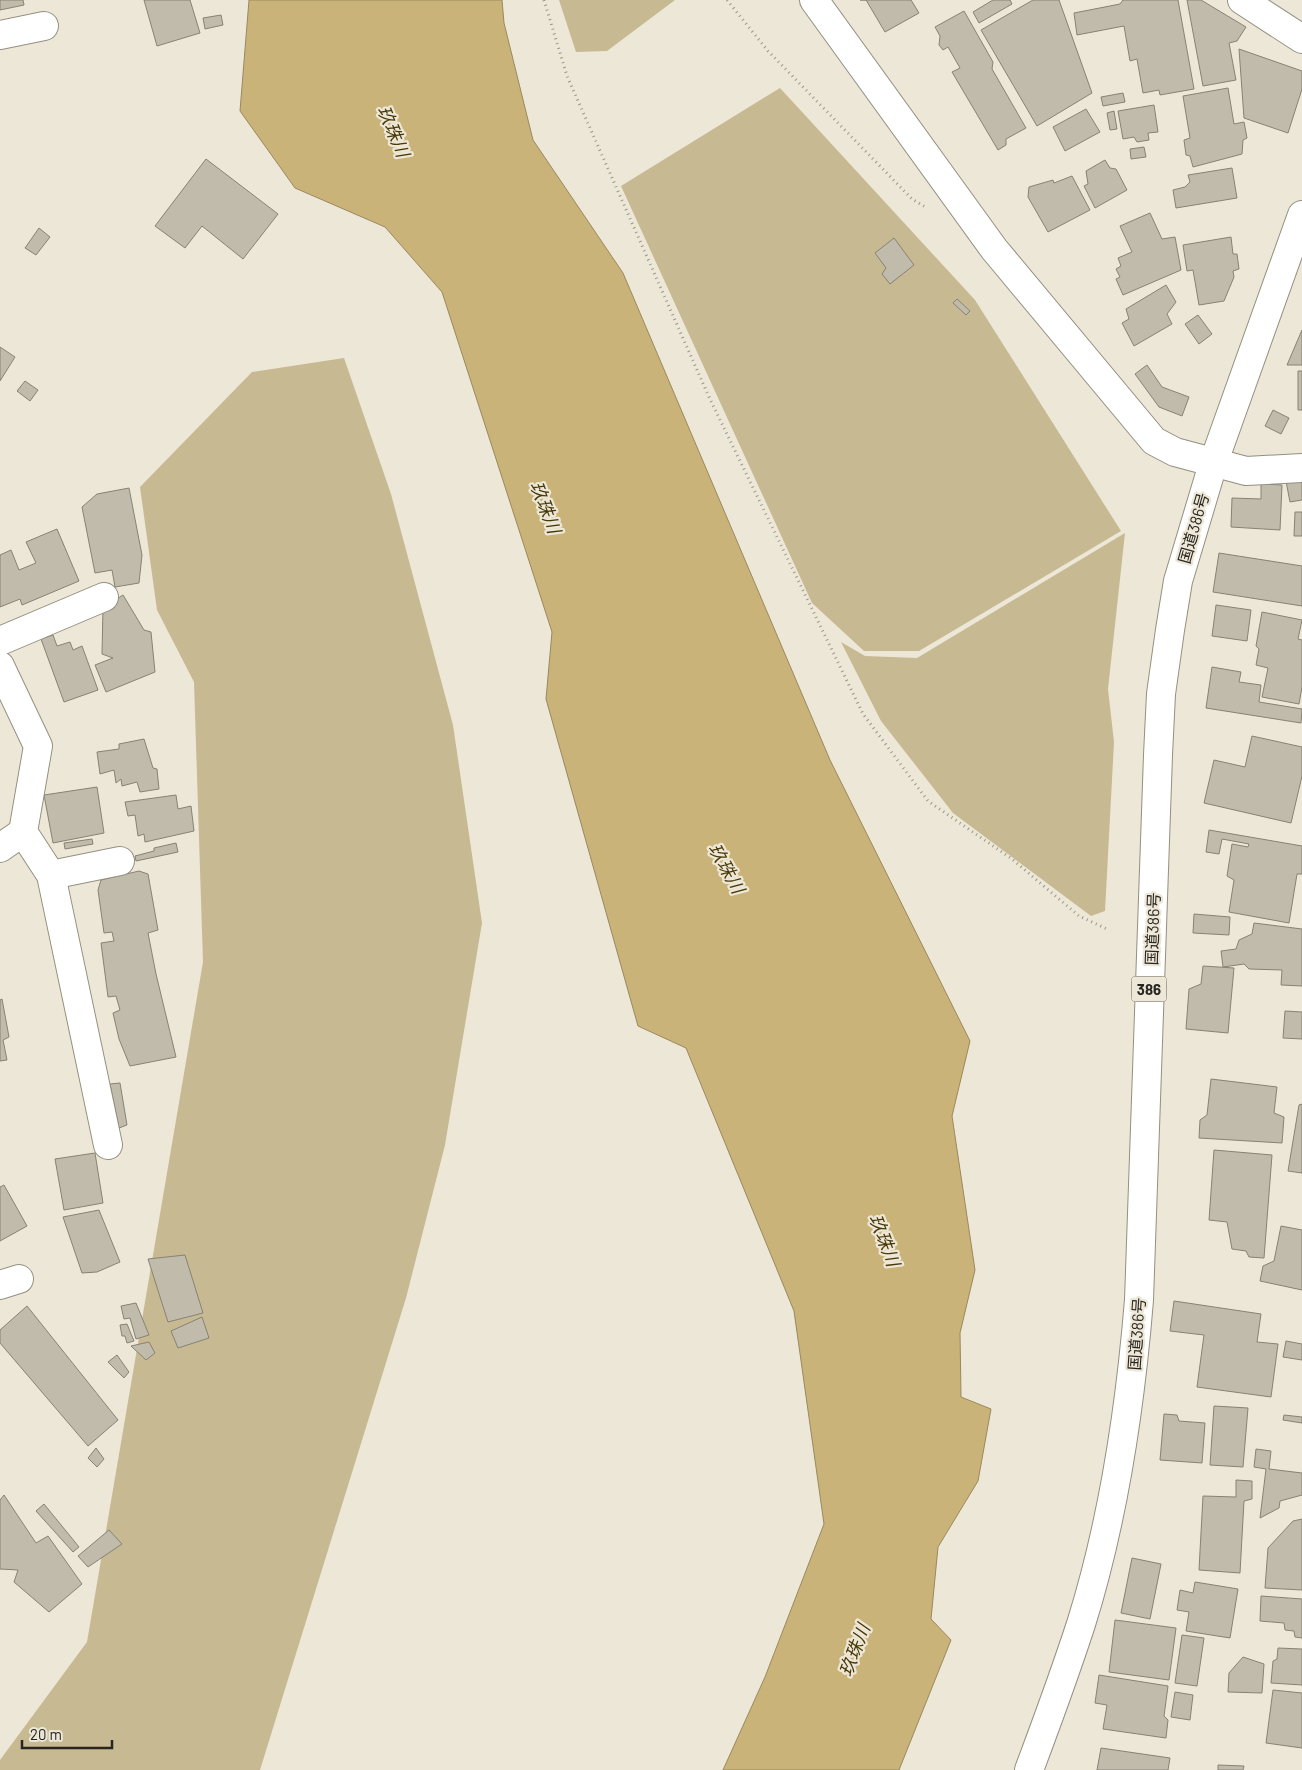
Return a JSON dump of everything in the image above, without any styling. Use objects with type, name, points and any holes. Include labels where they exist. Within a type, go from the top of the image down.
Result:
[{"type":"main road","points":[[814,0],[994,249],[1154,442],[1175,452],[1212,464],[1246,471],[1302,468]]},
{"type":"main road","points":[[1242,0],[1302,39]]},
{"type":"main road","points":[[0,35],[44,26]]},
{"type":"main road","name":"国道386号","points":[[1028,1770],[1084,1614],[1106,1529],[1132,1387],[1139,1300],[1161,694],[1178,581],[1212,464],[1302,215]]},
{"type":"main road","points":[[0,641],[104,597]]},
{"type":"main road","points":[[0,666],[38,746],[23,832],[51,875],[108,1145]]},
{"type":"main road","points":[[0,848],[23,832]]},
{"type":"main road","points":[[51,875],[120,861]]},
{"type":"path","points":[[544,0],[567,76],[705,388],[863,714],[928,801],[1012,859],[1079,916],[1107,929]]},
{"type":"path","points":[[727,0],[768,52],[912,199],[929,209]]},
{"type":"shaded area","points":[[559,0],[675,0],[607,51],[576,52]]},
{"type":"shaded area","points":[[780,88],[975,300],[1121,531],[919,651],[864,651],[812,603],[621,186]]},
{"type":"shaded area","points":[[344,358],[391,494],[453,725],[482,923],[445,1145],[406,1298],[260,1770],[0,1770],[0,1760],[87,1642],[203,962],[194,682],[157,610],[140,487],[252,372]]},
{"type":"shaded area","points":[[1125,533],[1108,689],[1114,742],[1105,911],[1091,916],[953,813],[881,721],[841,642],[865,656],[917,658]]},
{"type":"water","name":"玖珠川","points":[[249,0],[502,0],[504,23],[533,140],[623,273],[830,760],[970,1041],[952,1116],[975,1270],[960,1333],[961,1397],[991,1409],[978,1481],[938,1547],[931,1619],[951,1640],[899,1770],[723,1770],[765,1677],[824,1524],[794,1311],[686,1048],[638,1026],[546,699],[552,632],[442,292],[385,227],[295,188],[240,111]]},
{"type":"building","points":[[0,0],[23,0],[24,5],[0,10]]},
{"type":"building","points":[[144,0],[190,0],[200,33],[157,46]]},
{"type":"building","points":[[866,0],[911,0],[919,13],[885,32]]},
{"type":"building","points":[[993,0],[1010,0],[1012,4],[979,23],[973,12]]},
{"type":"building","points":[[1033,0],[1059,0],[1092,93],[1037,126],[981,30]]},
{"type":"building","points":[[1123,0],[1178,0],[1194,89],[1160,95],[1159,90],[1143,93],[1137,59],[1130,61],[1124,26],[1077,35],[1074,13],[1120,4]]},
{"type":"building","points":[[1187,0],[1201,0],[1246,27],[1237,41],[1229,43],[1236,80],[1203,86]]},
{"type":"building","points":[[964,11],[993,62],[992,69],[1026,128],[1006,139],[1006,145],[998,150],[952,72],[960,68],[948,47],[943,50],[939,45],[940,36],[935,27]]},
{"type":"building","points":[[221,15],[223,25],[205,29],[203,18]]},
{"type":"building","points":[[1239,49],[1302,71],[1302,89],[1288,133],[1244,118]]},
{"type":"building","points":[[1228,88],[1234,124],[1244,122],[1247,138],[1243,140],[1242,154],[1193,167],[1190,156],[1186,155],[1184,140],[1190,138],[1183,96]]},
{"type":"building","points":[[1123,93],[1125,102],[1103,106],[1101,97]]},
{"type":"building","points":[[1154,105],[1158,132],[1148,133],[1149,140],[1137,142],[1134,137],[1123,139],[1118,111]]},
{"type":"building","points":[[1086,109],[1100,132],[1065,151],[1053,127]]},
{"type":"building","points":[[1114,111],[1117,129],[1110,130],[1107,113]]},
{"type":"building","points":[[1144,147],[1146,157],[1131,159],[1130,149]]},
{"type":"building","points":[[206,159],[278,214],[243,259],[202,226],[185,248],[155,226]]},
{"type":"building","points":[[1105,160],[1110,168],[1116,169],[1127,190],[1095,208],[1084,186],[1088,184],[1086,171]]},
{"type":"building","points":[[1232,168],[1237,198],[1176,208],[1173,190],[1185,187],[1190,182],[1188,175]]},
{"type":"building","points":[[1072,176],[1090,210],[1048,232],[1028,197],[1029,187],[1053,180],[1054,183]]},
{"type":"building","points":[[1150,213],[1162,239],[1175,237],[1181,270],[1123,295],[1116,279],[1120,277],[1116,269],[1121,266],[1118,258],[1132,252],[1120,226]]},
{"type":"building","points":[[39,228],[50,237],[36,255],[25,248]]},
{"type":"building","points":[[1231,237],[1233,254],[1237,254],[1239,269],[1233,271],[1234,277],[1224,301],[1199,305],[1193,270],[1187,271],[1183,245]]},
{"type":"building","points":[[894,238],[914,265],[890,284],[882,274],[886,268],[875,253]]},
{"type":"building","points":[[1166,285],[1176,302],[1167,314],[1172,324],[1134,346],[1122,323],[1129,319],[1126,309]]},
{"type":"building","points":[[957,299],[970,311],[966,315],[953,303]]},
{"type":"building","points":[[1198,315],[1212,334],[1199,344],[1185,324]]},
{"type":"building","points":[[1302,330],[1302,365],[1287,365]]},
{"type":"building","points":[[0,347],[15,357],[0,381]]},
{"type":"building","points":[[1147,365],[1162,387],[1189,397],[1182,416],[1159,407],[1135,374]]},
{"type":"building","points":[[1298,371],[1302,371],[1302,410],[1298,410]]},
{"type":"building","points":[[25,381],[38,390],[30,401],[17,391]]},
{"type":"building","points":[[1273,410],[1289,418],[1281,434],[1265,426]]},
{"type":"building","points":[[1302,474],[1302,500],[1290,502],[1285,476]]},
{"type":"building","points":[[1261,484],[1282,485],[1280,530],[1231,527],[1232,498],[1261,499]]},
{"type":"building","points":[[129,488],[142,555],[139,583],[115,587],[112,570],[95,573],[82,507],[97,494]]},
{"type":"building","points":[[1295,512],[1302,512],[1302,536],[1294,536]]},
{"type":"building","points":[[57,529],[79,581],[22,605],[20,599],[0,607],[0,555],[11,550],[19,570],[36,563],[26,542]]},
{"type":"building","points":[[1219,553],[1302,566],[1302,606],[1213,592]]},
{"type":"building","points":[[123,595],[144,630],[151,632],[155,672],[106,692],[95,665],[113,658],[102,654],[103,608]]},
{"type":"building","points":[[1216,605],[1251,610],[1247,641],[1212,636]]},
{"type":"building","points":[[1262,612],[1302,620],[1298,639],[1302,640],[1302,687],[1299,704],[1262,697],[1268,668],[1256,665],[1259,649],[1256,646]]},
{"type":"building","points":[[53,635],[57,646],[70,642],[73,650],[82,646],[98,690],[64,702],[41,639]]},
{"type":"building","points":[[1212,667],[1241,672],[1239,682],[1261,685],[1259,702],[1302,709],[1301,723],[1206,708]]},
{"type":"building","points":[[1252,736],[1302,747],[1302,776],[1291,823],[1204,803],[1214,760],[1245,767]]},
{"type":"building","points":[[144,739],[153,768],[157,769],[159,789],[140,792],[137,782],[122,786],[121,779],[116,783],[114,770],[100,774],[97,752],[119,749],[119,744]]},
{"type":"building","points":[[97,787],[104,833],[53,843],[44,795]]},
{"type":"building","points":[[176,795],[178,809],[191,806],[194,831],[145,842],[144,834],[138,836],[135,815],[128,816],[125,802]]},
{"type":"building","points":[[1209,830],[1302,846],[1302,874],[1297,874],[1289,923],[1229,912],[1234,880],[1227,876],[1232,844],[1248,847],[1249,844],[1222,839],[1219,854],[1206,852]]},
{"type":"building","points":[[92,839],[93,844],[65,849],[64,843]]},
{"type":"building","points":[[176,843],[178,852],[136,861],[135,856],[154,851],[154,848]]},
{"type":"building","points":[[139,871],[148,874],[158,930],[148,933],[176,1057],[130,1066],[119,1039],[113,1013],[120,1010],[116,996],[108,997],[101,943],[114,941],[112,932],[104,933],[98,890],[101,880]]},
{"type":"building","points":[[1194,914],[1230,917],[1229,935],[1193,933]]},
{"type":"building","points":[[1254,923],[1302,929],[1302,986],[1281,985],[1282,970],[1249,969],[1244,964],[1223,967],[1221,951],[1236,949],[1239,940],[1252,934]]},
{"type":"building","points":[[1203,966],[1234,968],[1228,1033],[1186,1029],[1189,989],[1201,984]]},
{"type":"building","points":[[2,999],[9,1037],[3,1040],[7,1060],[0,1061],[0,1000]]},
{"type":"building","points":[[1285,1011],[1302,1012],[1302,1039],[1283,1038]]},
{"type":"building","points":[[1211,1079],[1277,1087],[1274,1113],[1284,1117],[1282,1143],[1199,1138],[1200,1120],[1207,1115]]},
{"type":"building","points":[[120,1083],[127,1125],[119,1128],[110,1084]]},
{"type":"building","points":[[1302,1104],[1302,1173],[1288,1171],[1299,1105]]},
{"type":"building","points":[[1214,1150],[1272,1155],[1264,1258],[1249,1257],[1246,1251],[1232,1249],[1227,1222],[1209,1220]]},
{"type":"building","points":[[95,1153],[103,1203],[64,1210],[55,1159]]},
{"type":"building","points":[[4,1185],[27,1226],[0,1241],[0,1187]]},
{"type":"building","points":[[99,1210],[120,1262],[97,1272],[82,1273],[63,1217]]},
{"type":"building","points":[[1281,1226],[1302,1230],[1302,1290],[1260,1281],[1263,1266],[1274,1261]]},
{"type":"building","points":[[185,1255],[203,1313],[168,1322],[148,1259]]},
{"type":"building","points":[[1174,1301],[1261,1314],[1257,1342],[1278,1344],[1271,1397],[1197,1387],[1204,1335],[1170,1331]]},
{"type":"building","points":[[136,1303],[149,1335],[136,1339],[130,1318],[124,1319],[121,1306]]},
{"type":"building","points":[[27,1306],[118,1420],[88,1446],[0,1343],[0,1330]]},
{"type":"building","points":[[202,1317],[209,1338],[178,1348],[171,1331]]},
{"type":"building","points":[[127,1324],[134,1341],[127,1343],[125,1336],[122,1336],[120,1325]]},
{"type":"building","points":[[1286,1341],[1302,1344],[1302,1360],[1283,1357]]},
{"type":"building","points":[[149,1342],[155,1353],[146,1360],[131,1346]]},
{"type":"building","points":[[117,1355],[129,1372],[124,1378],[108,1362]]},
{"type":"building","points":[[1214,1406],[1248,1408],[1243,1467],[1210,1465]]},
{"type":"building","points":[[1164,1414],[1177,1415],[1179,1421],[1205,1423],[1202,1463],[1160,1460]]},
{"type":"building","points":[[1284,1415],[1302,1417],[1302,1423],[1283,1420]]},
{"type":"building","points":[[96,1448],[104,1459],[97,1467],[88,1458]]},
{"type":"building","points":[[1256,1449],[1271,1451],[1269,1469],[1302,1473],[1302,1495],[1280,1501],[1279,1508],[1260,1518],[1266,1469],[1254,1467]]},
{"type":"building","points":[[1236,1480],[1252,1481],[1252,1499],[1244,1501],[1240,1573],[1199,1570],[1203,1496],[1236,1497]]},
{"type":"building","points":[[4,1495],[36,1543],[48,1536],[82,1584],[49,1612],[14,1582],[18,1570],[0,1569],[0,1500]]},
{"type":"building","points":[[44,1504],[79,1547],[73,1552],[36,1511]]},
{"type":"building","points":[[1302,1519],[1302,1590],[1265,1588],[1268,1548],[1293,1521]]},
{"type":"building","points":[[109,1530],[122,1544],[88,1567],[78,1556]]},
{"type":"building","points":[[1132,1558],[1161,1564],[1150,1619],[1121,1613]]},
{"type":"building","points":[[1195,1582],[1238,1589],[1230,1638],[1186,1631],[1189,1612],[1177,1610],[1180,1590],[1193,1593]]},
{"type":"building","points":[[1261,1596],[1302,1599],[1302,1638],[1295,1637],[1294,1631],[1285,1630],[1284,1623],[1260,1621]]},
{"type":"building","points":[[1115,1620],[1176,1628],[1169,1680],[1109,1672]]},
{"type":"building","points":[[1182,1635],[1204,1638],[1197,1686],[1175,1683]]},
{"type":"building","points":[[1278,1648],[1302,1649],[1302,1685],[1271,1683],[1273,1661],[1277,1659]]},
{"type":"building","points":[[1243,1657],[1264,1664],[1262,1693],[1228,1692],[1229,1673]]},
{"type":"building","points":[[1099,1675],[1168,1686],[1164,1716],[1168,1720],[1166,1738],[1103,1729],[1107,1705],[1095,1703]]},
{"type":"building","points":[[1273,1690],[1302,1693],[1302,1748],[1266,1743]]},
{"type":"building","points":[[1175,1692],[1193,1695],[1190,1720],[1171,1717]]},
{"type":"building","points":[[1101,1748],[1170,1758],[1168,1770],[1097,1770]]},
{"type":"building","points":[[1218,1765],[1244,1766],[1243,1770],[1218,1770]]}]
